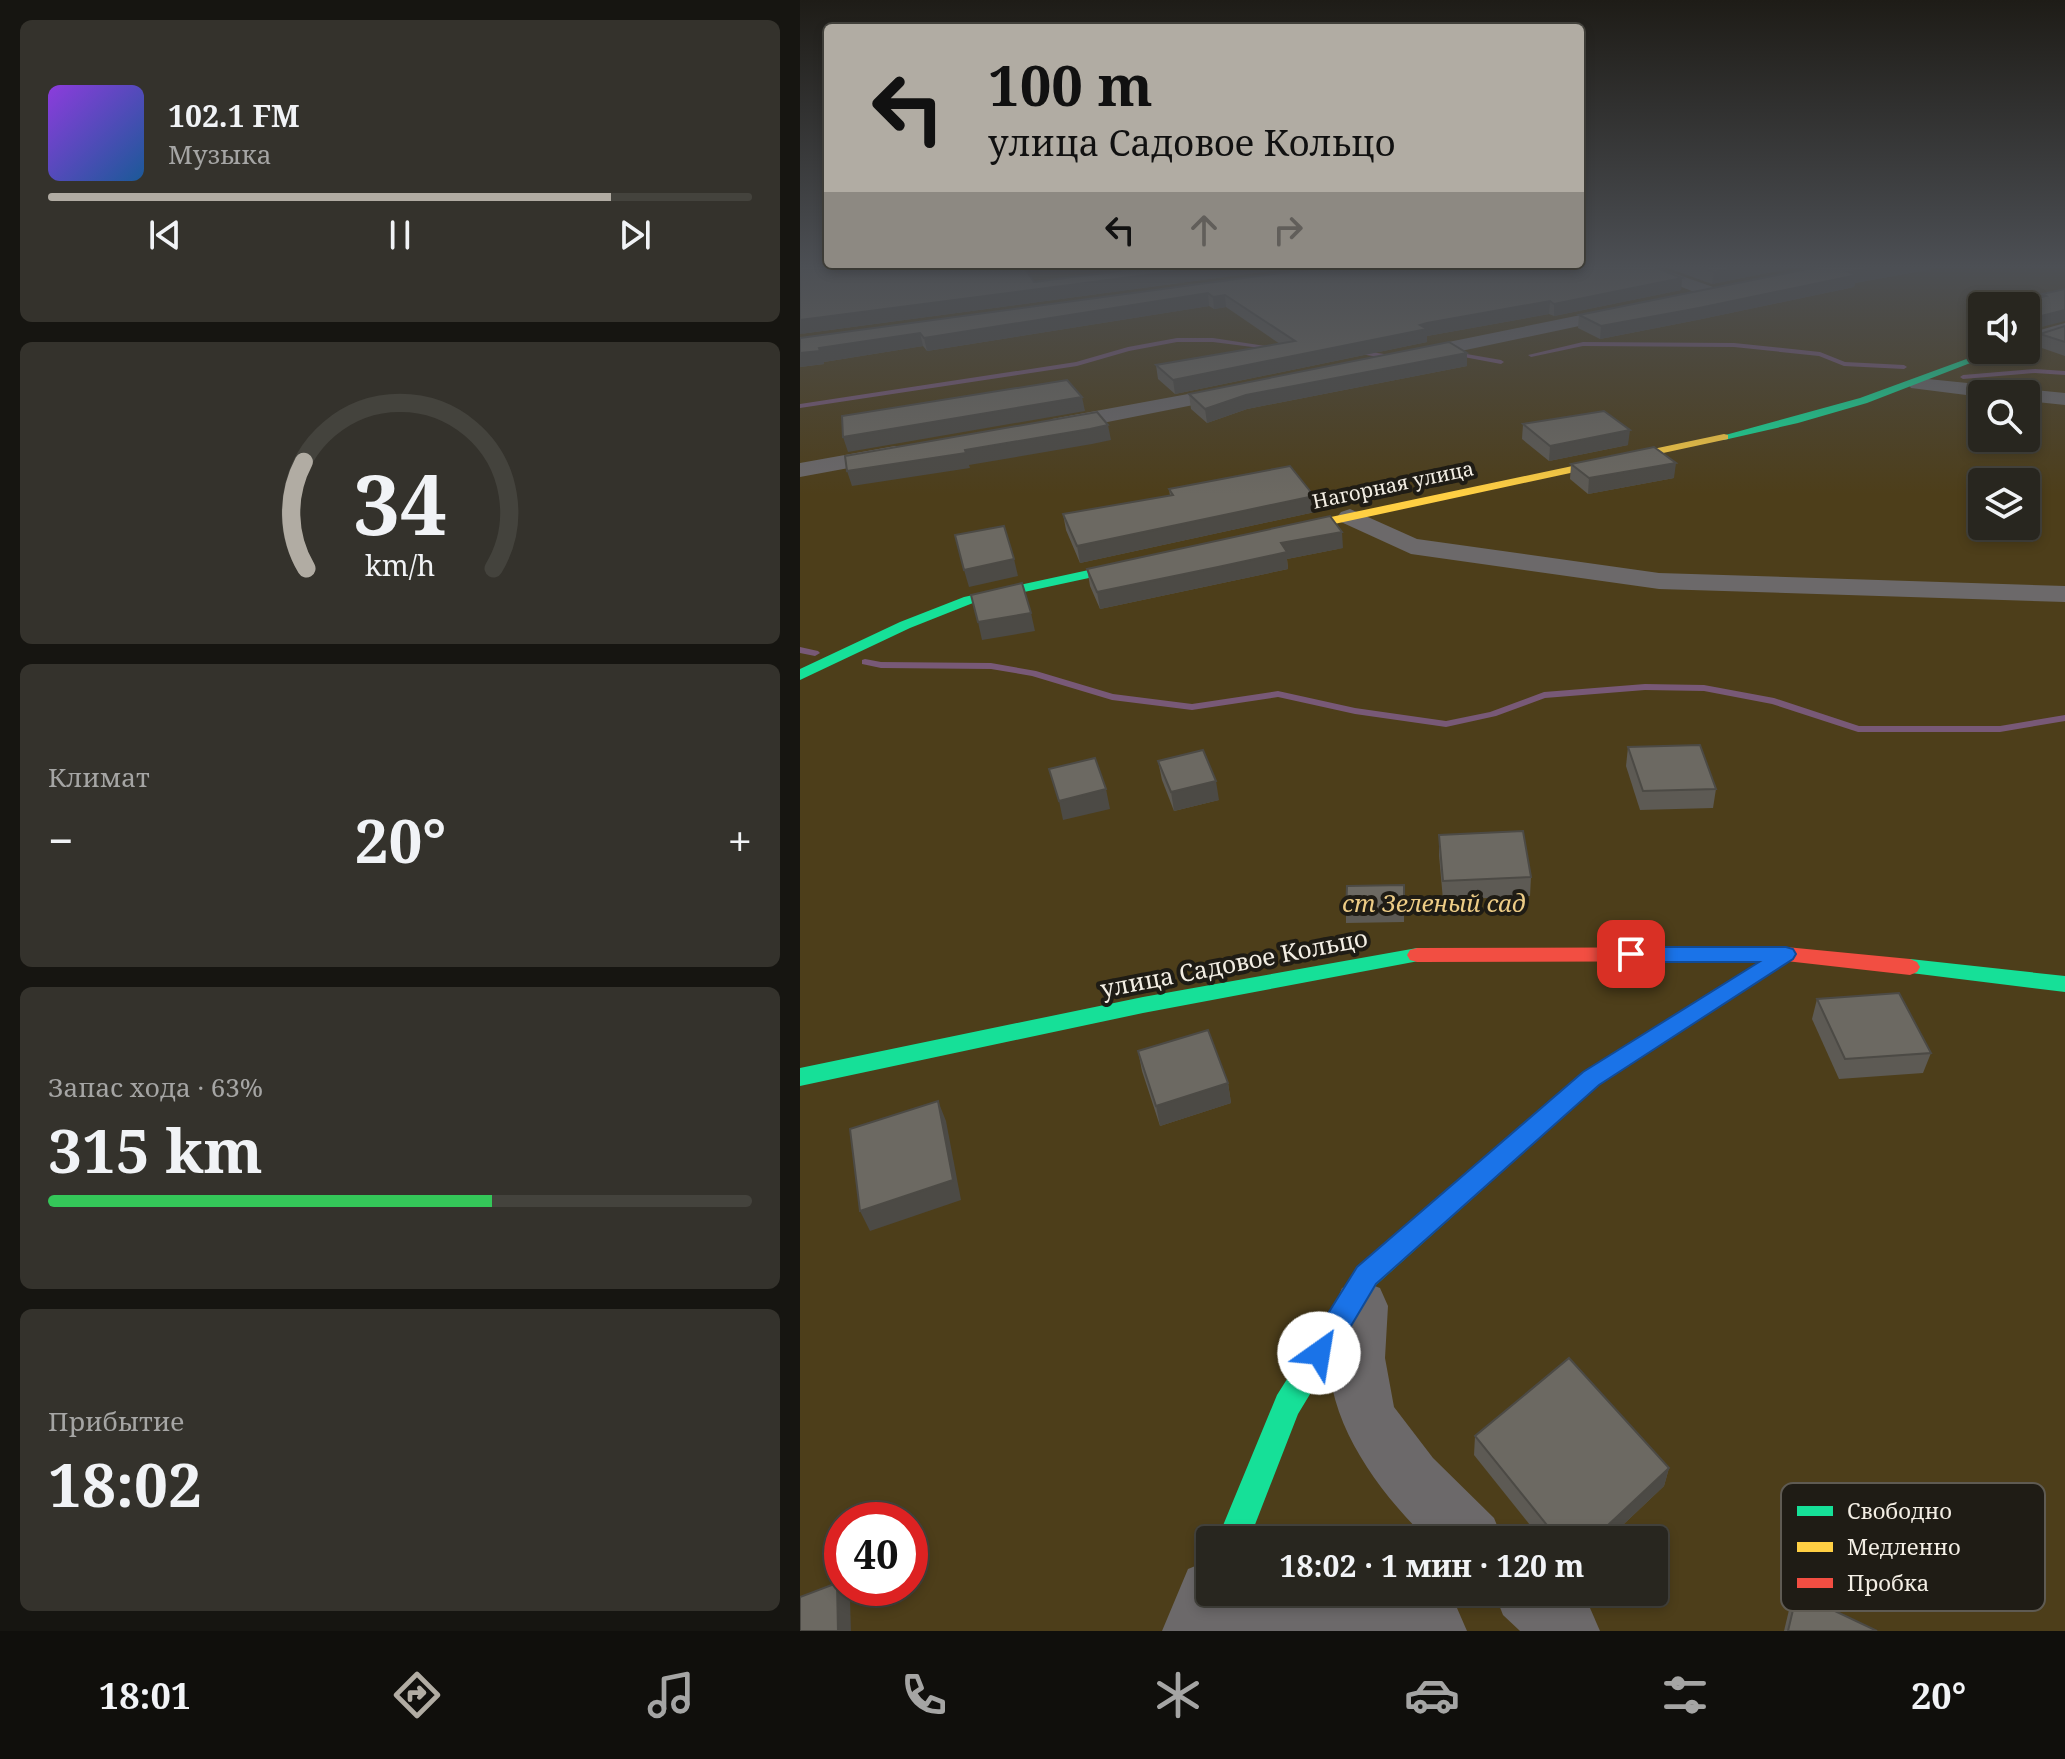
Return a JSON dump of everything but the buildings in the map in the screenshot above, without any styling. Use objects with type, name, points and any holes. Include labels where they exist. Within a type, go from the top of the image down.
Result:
[{"type":"street","points":[[1393,360],[1477,342]]},
{"type":"street","name":"Нагорная улица","points":[[1259,537],[1616,458],[1770,428],[1918,384],[1968,363]]},
{"type":"street","points":[[1918,384],[1968,389]]},
{"type":"street","points":[[1030,430],[1257,387]]},
{"type":"street","points":[[2040,396],[2065,399]]},
{"type":"street","points":[[800,470],[923,448]]},
{"type":"street","points":[[1350,517],[1411,546],[1659,581],[2065,594]]},
{"type":"street","points":[[800,675],[844,656],[899,626],[970,599],[1168,556]]},
{"type":"street","points":[[1239,1526],[1287,1405],[1367,1276],[1591,1079],[1786,954]]},
{"type":"street","name":"улица Садовое Кольцо","points":[[800,1077],[1143,1005],[1415,955],[1786,954],[2065,984]]},
{"type":"street","points":[[1367,1276],[1356,1358],[1366,1412],[1398,1464],[1458,1526]]},
{"type":"street","points":[[1205,1606],[1196,1630],[1380,1616],[1434,1631]]},
{"type":"street","points":[[1541,1606],[1567,1631]]},
{"type":"green space","name":"ст Зеленый сад","points":[[800,342],[1968,342],[1968,364],[2040,364],[2040,342],[2065,342],[2065,1631],[800,1631]]},
{"type":"waterway","points":[[800,406],[1077,364],[1165,342]]},
{"type":"waterway","points":[[1230,342],[1276,348]]},
{"type":"waterway","points":[[1531,355],[1583,344],[1734,345],[1820,354],[1844,364],[1904,367]]},
{"type":"waterway","points":[[1357,352],[1384,356]]},
{"type":"waterway","points":[[1455,354],[1501,362]]},
{"type":"waterway","points":[[1963,377],[2035,371],[2065,373]]},
{"type":"waterway","points":[[800,650],[815,653]]},
{"type":"waterway","points":[[865,662],[881,665],[991,666],[1033,673],[1112,697],[1192,707],[1278,694],[1355,711],[1446,724],[1493,714],[1544,695],[1645,687],[1704,688],[1774,701],[1858,729],[2000,729],[2065,718]]},
{"type":"traffic: fast","points":[[1724,437],[1863,401],[1968,362]]},
{"type":"traffic: fast","points":[[800,675],[905,625],[969,600],[1144,562]]},
{"type":"traffic: fast","points":[[800,1077],[1143,1005],[1417,955]]},
{"type":"traffic: fast","points":[[1910,967],[2065,984]]},
{"type":"traffic: fast","points":[[1239,1526],[1287,1405],[1367,1276],[1454,1199]]},
{"type":"traffic: slow","points":[[1274,533],[1724,437]]},
{"type":"traffic: slow","points":[[1454,1199],[1591,1079],[1786,954]]},
{"type":"traffic: jam","points":[[1417,955],[1786,954],[1910,967]]},
{"type":"route","points":[[1319,1353],[1367,1276],[1591,1079],[1786,954],[1631,954]]}]
